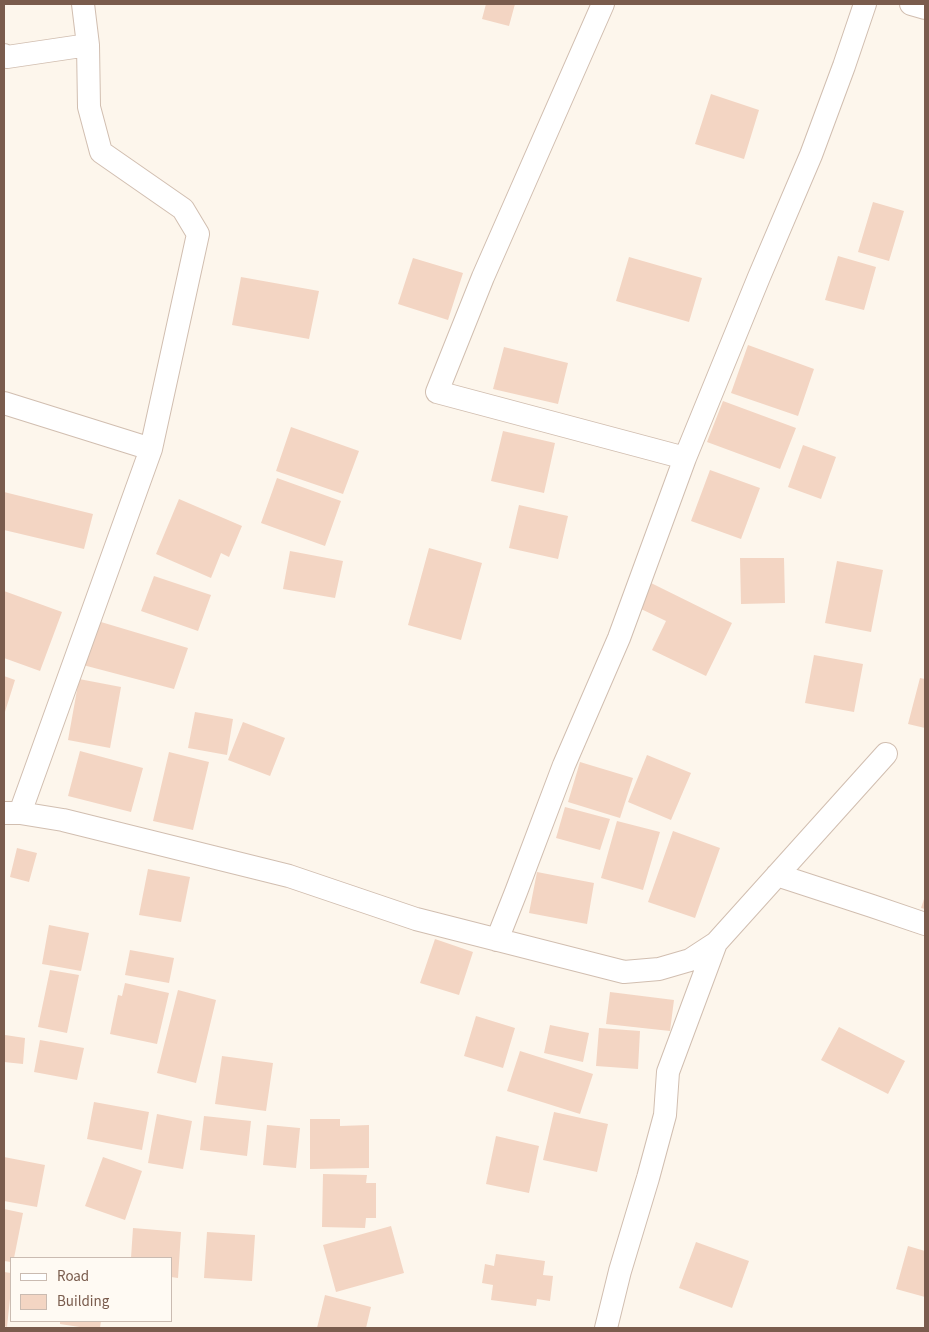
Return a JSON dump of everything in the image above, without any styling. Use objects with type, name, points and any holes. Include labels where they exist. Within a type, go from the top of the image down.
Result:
[{"type":"street","points":[[83,4],[88,45],[89,106],[101,152],[183,209],[198,234],[151,449],[12,813],[63,820],[289,876],[416,919],[624,972],[659,969],[690,960],[716,943],[886,754]]},
{"type":"street","points":[[603,4],[483,277],[437,392],[685,458]]},
{"type":"street","points":[[497,940],[564,765],[619,638],[685,458],[811,155],[865,4]]},
{"type":"street","points":[[910,4],[925,8]]},
{"type":"street","points":[[4,55],[88,45]]},
{"type":"street","points":[[4,403],[151,449]]},
{"type":"street","points":[[777,875],[925,924]]},
{"type":"street","points":[[606,1328],[665,1115],[668,1072],[716,943]]},
{"type":"building","points":[[486,4],[515,4],[509,26],[482,19]]},
{"type":"building","points":[[711,94],[759,110],[744,159],[695,144]]},
{"type":"building","points":[[873,202],[904,211],[889,261],[858,252]]},
{"type":"building","points":[[838,256],[876,267],[864,310],[825,300]]},
{"type":"building","points":[[629,257],[702,278],[689,322],[616,301]]},
{"type":"building","points":[[413,258],[463,273],[448,320],[398,304]]},
{"type":"building","points":[[241,277],[319,291],[309,339],[232,325]]},
{"type":"building","points":[[748,345],[814,369],[798,416],[731,393]]},
{"type":"building","points":[[504,347],[568,363],[558,404],[493,389]]},
{"type":"building","points":[[723,401],[796,428],[780,469],[707,442]]},
{"type":"building","points":[[291,427],[359,451],[343,494],[276,471]]},
{"type":"building","points":[[503,431],[555,443],[544,493],[491,481]]},
{"type":"building","points":[[803,445],[836,457],[821,499],[788,487]]},
{"type":"building","points":[[710,470],[760,488],[741,539],[691,521]]},
{"type":"building","points":[[277,478],[341,501],[325,546],[261,523]]},
{"type":"building","points":[[4,492],[93,514],[84,549],[4,530]]},
{"type":"building","points":[[179,499],[242,526],[229,557],[221,553],[211,578],[156,554]]},
{"type":"building","points":[[519,505],[568,516],[558,559],[509,548]]},
{"type":"building","points":[[429,548],[482,563],[461,640],[408,625]]},
{"type":"building","points":[[290,551],[343,561],[335,598],[283,589]]},
{"type":"building","points":[[740,558],[784,558],[785,603],[741,604]]},
{"type":"building","points":[[837,561],[883,570],[871,632],[825,623]]},
{"type":"building","points":[[154,576],[211,595],[198,631],[141,611]]},
{"type":"building","points":[[651,583],[732,623],[706,676],[652,650],[666,621],[639,608]]},
{"type":"building","points":[[4,591],[62,612],[40,671],[4,658]]},
{"type":"building","points":[[101,622],[188,648],[174,689],[83,665]]},
{"type":"building","points":[[814,655],[863,664],[854,712],[805,703]]},
{"type":"building","points":[[4,676],[15,680],[4,715]]},
{"type":"building","points":[[920,678],[925,679],[925,728],[908,724]]},
{"type":"building","points":[[79,679],[121,687],[110,748],[68,740]]},
{"type":"building","points":[[195,712],[233,719],[227,755],[188,748]]},
{"type":"building","points":[[243,722],[285,738],[270,776],[228,760]]},
{"type":"building","points":[[80,751],[143,768],[131,812],[68,796]]},
{"type":"building","points":[[169,752],[209,762],[193,830],[153,821]]},
{"type":"building","points":[[647,755],[691,773],[671,820],[628,802]]},
{"type":"building","points":[[580,762],[633,778],[620,818],[568,802]]},
{"type":"building","points":[[565,807],[610,819],[600,850],[556,838]]},
{"type":"building","points":[[617,821],[660,832],[643,890],[601,878]]},
{"type":"building","points":[[673,831],[720,848],[695,918],[648,902]]},
{"type":"building","points":[[17,848],[37,853],[29,882],[10,877]]},
{"type":"building","points":[[148,869],[190,877],[181,922],[139,915]]},
{"type":"building","points":[[537,872],[594,883],[587,924],[529,913]]},
{"type":"building","points":[[925,896],[925,909],[921,908]]},
{"type":"building","points":[[49,925],[89,933],[81,971],[42,964]]},
{"type":"building","points":[[435,939],[473,952],[459,995],[420,983]]},
{"type":"building","points":[[130,950],[174,958],[169,983],[125,975]]},
{"type":"building","points":[[50,970],[79,975],[67,1033],[38,1027]]},
{"type":"building","points":[[125,983],[169,993],[157,1044],[110,1034],[118,995],[122,996]]},
{"type":"building","points":[[178,990],[216,1000],[196,1083],[157,1073]]},
{"type":"building","points":[[610,992],[674,1000],[670,1031],[606,1024]]},
{"type":"building","points":[[476,1016],[515,1028],[503,1068],[464,1056]]},
{"type":"building","points":[[550,1025],[589,1033],[583,1062],[544,1053]]},
{"type":"building","points":[[839,1027],[905,1061],[888,1094],[821,1060]]},
{"type":"building","points":[[599,1028],[640,1031],[638,1069],[596,1066]]},
{"type":"building","points":[[5,1035],[25,1038],[23,1064],[4,1062]]},
{"type":"building","points":[[40,1040],[84,1048],[77,1080],[34,1072]]},
{"type":"building","points":[[520,1051],[593,1074],[580,1114],[507,1091]]},
{"type":"building","points":[[222,1056],[273,1063],[266,1111],[215,1104]]},
{"type":"building","points":[[94,1102],[149,1112],[142,1150],[87,1139]]},
{"type":"building","points":[[554,1112],[608,1124],[597,1172],[543,1160]]},
{"type":"building","points":[[157,1114],[192,1121],[183,1169],[148,1163]]},
{"type":"building","points":[[204,1116],[251,1121],[247,1156],[200,1150]]},
{"type":"building","points":[[310,1119],[340,1119],[340,1126],[369,1125],[369,1168],[310,1169]]},
{"type":"building","points":[[267,1125],[300,1128],[296,1168],[263,1165]]},
{"type":"building","points":[[496,1136],[539,1146],[529,1193],[486,1184]]},
{"type":"building","points":[[4,1157],[45,1165],[37,1207],[4,1201]]},
{"type":"building","points":[[103,1157],[142,1171],[125,1220],[85,1206]]},
{"type":"building","points":[[323,1174],[367,1175],[366,1183],[376,1183],[376,1218],[366,1218],[365,1228],[322,1227]]},
{"type":"building","points":[[4,1209],[23,1213],[14,1257],[10,1257],[10,1262],[4,1261]]},
{"type":"building","points":[[391,1226],[404,1273],[336,1292],[323,1245]]},
{"type":"building","points":[[133,1228],[181,1232],[178,1278],[172,1277],[172,1257],[131,1257]]},
{"type":"building","points":[[207,1232],[255,1235],[252,1281],[204,1278]]},
{"type":"building","points":[[696,1242],[749,1261],[732,1308],[679,1288]]},
{"type":"building","points":[[908,1246],[925,1251],[925,1297],[896,1289]]},
{"type":"building","points":[[496,1254],[545,1261],[543,1275],[553,1276],[550,1301],[537,1299],[536,1306],[491,1300],[493,1285],[482,1283],[485,1264],[494,1266]]},
{"type":"building","points":[[4,1272],[10,1273],[10,1298],[7,1327],[4,1326]]},
{"type":"building","points":[[325,1295],[371,1307],[366,1328],[317,1328]]},
{"type":"building","points":[[60,1322],[101,1322],[100,1328],[60,1324]]}]
